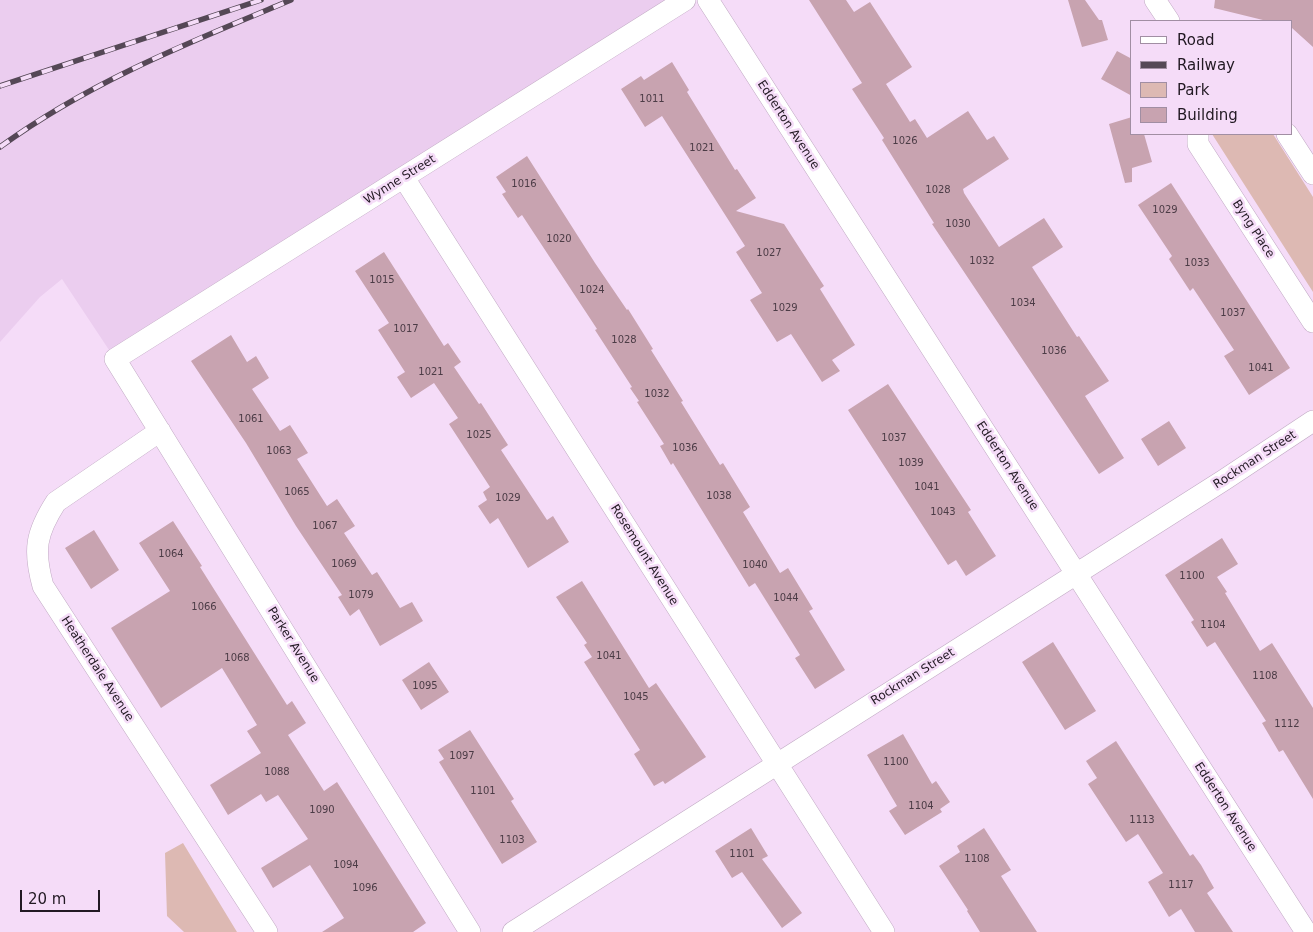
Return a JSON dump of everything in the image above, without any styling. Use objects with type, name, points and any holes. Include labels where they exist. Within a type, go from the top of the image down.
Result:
[{"type":"street","name":"Wynne Street","points":[[115,359],[686,0]]},
{"type":"street","name":"Edderton Avenue","points":[[708,0],[1306,932]]},
{"type":"street","points":[[1155,0],[1168,20]]},
{"type":"street","name":"Byng Place","points":[[1198,135],[1198,144],[1313,322]]},
{"type":"street","points":[[1288,135],[1313,174]]},
{"type":"street","name":"Rosemount Avenue","points":[[404,178],[884,932]]},
{"type":"street","name":"Parker Avenue","points":[[115,359],[470,932]]},
{"type":"street","name":"Rockman Street","points":[[513,932],[1313,422]]},
{"type":"street","name":"Heatherdale Avenue","points":[[160,431],[56,502],[46,518],[40,534],[37,547],[37,564],[43,586],[267,932]]},
{"type":"shaded area","points":[[0,0],[685,0],[115,359],[62,279],[40,297],[0,342]]},
{"type":"green space","points":[[1213,135],[1274,135],[1313,197],[1313,292]]},
{"type":"green space","points":[[183,843],[237,932],[184,932],[167,916],[165,853]]},
{"type":"building","points":[[809,0],[846,0],[854,12],[870,2],[912,67],[886,84],[910,122],[915,119],[927,138],[968,111],[987,140],[994,136],[1009,159],[963,189],[964,193],[999,247],[1044,218],[1063,247],[1032,267],[1077,337],[1079,336],[1109,381],[1085,396],[1124,458],[1099,474],[932,224],[934,223],[882,140],[884,138],[852,89],[862,83]]},
{"type":"building","points":[[1068,0],[1085,0],[1099,20],[1102,20],[1108,40],[1082,47]]},
{"type":"building","points":[[1215,0],[1313,0],[1313,47],[1293,29],[1293,20],[1263,20],[1214,8]]},
{"type":"building","points":[[1117,51],[1130,58],[1130,95],[1101,79]]},
{"type":"building","points":[[672,62],[689,90],[687,92],[735,170],[737,169],[756,198],[736,211],[784,224],[824,286],[820,289],[855,345],[832,360],[840,371],[822,382],[791,334],[777,342],[750,300],[762,293],[736,252],[745,246],[662,116],[645,127],[621,89],[641,76],[644,80]]},
{"type":"building","points":[[1130,118],[1130,135],[1144,135],[1152,162],[1132,168],[1132,182],[1125,183],[1109,124]]},
{"type":"building","points":[[527,156],[595,263],[628,309],[683,401],[681,402],[720,465],[723,463],[750,507],[743,512],[780,573],[788,568],[813,609],[809,611],[845,670],[815,689],[795,658],[800,655],[755,583],[749,587],[673,463],[671,465],[660,446],[664,444],[637,402],[639,401],[630,388],[632,387],[595,330],[597,329],[522,215],[518,218],[502,194],[506,192],[496,177]]},
{"type":"building","points":[[1171,183],[1290,368],[1249,395],[1224,356],[1234,350],[1193,288],[1190,291],[1169,259],[1172,256],[1138,205]]},
{"type":"building","points":[[384,252],[444,346],[448,343],[461,362],[454,367],[479,404],[481,403],[508,445],[501,450],[547,520],[553,516],[569,542],[528,568],[498,518],[490,524],[478,506],[487,500],[483,492],[490,487],[449,424],[458,418],[434,383],[411,398],[397,377],[405,372],[378,330],[389,323],[355,271]]},
{"type":"building","points":[[231,335],[247,362],[256,356],[269,378],[252,389],[280,431],[290,425],[308,453],[297,459],[327,506],[337,499],[355,526],[344,533],[372,575],[377,572],[400,608],[412,602],[423,621],[380,646],[359,609],[350,616],[338,597],[342,595],[296,526],[246,443],[191,361]]},
{"type":"building","points":[[888,384],[971,510],[968,512],[996,556],[966,576],[956,560],[948,565],[848,410]]},
{"type":"building","points":[[1169,421],[1186,448],[1158,466],[1141,439]]},
{"type":"building","points":[[173,521],[287,705],[292,701],[306,723],[288,735],[324,791],[337,782],[426,923],[413,932],[322,932],[344,918],[310,865],[273,888],[261,868],[308,839],[278,795],[266,802],[261,794],[228,815],[210,785],[261,753],[247,731],[257,725],[222,668],[161,708],[111,628],[170,591],[139,543]]},
{"type":"building","points":[[94,530],[119,570],[91,589],[65,548]]},
{"type":"building","points":[[1222,538],[1238,564],[1217,577],[1227,592],[1225,593],[1260,651],[1272,643],[1313,708],[1313,799],[1283,750],[1279,752],[1262,723],[1266,721],[1215,642],[1207,647],[1191,622],[1194,620],[1165,575]]},
{"type":"building","points":[[582,581],[649,688],[656,683],[706,757],[665,784],[663,781],[654,786],[634,754],[640,750],[584,662],[592,657],[584,645],[587,643],[556,597]]},
{"type":"building","points":[[1053,642],[1096,711],[1065,730],[1022,662]]},
{"type":"building","points":[[429,662],[449,692],[421,710],[402,680]]},
{"type":"building","points":[[470,730],[514,799],[511,801],[537,842],[502,864],[439,762],[444,759],[438,750]]},
{"type":"building","points":[[903,734],[932,784],[936,781],[950,802],[940,809],[942,812],[905,835],[889,811],[897,806],[867,755]]},
{"type":"building","points":[[1116,741],[1190,856],[1193,854],[1201,865],[1214,888],[1207,893],[1233,932],[1195,932],[1181,909],[1169,917],[1148,882],[1163,873],[1138,834],[1126,842],[1088,784],[1097,778],[1086,761]]},
{"type":"building","points":[[751,828],[768,856],[762,859],[802,913],[782,928],[742,872],[732,878],[715,851]]},
{"type":"building","points":[[984,828],[1011,870],[1001,876],[1037,932],[980,932],[939,866],[960,852],[957,846]]},
{"type":"railway","points":[[0,86],[261,0]]},
{"type":"railway","points":[[0,147],[34,123],[105,83],[178,48],[291,0]]}]
